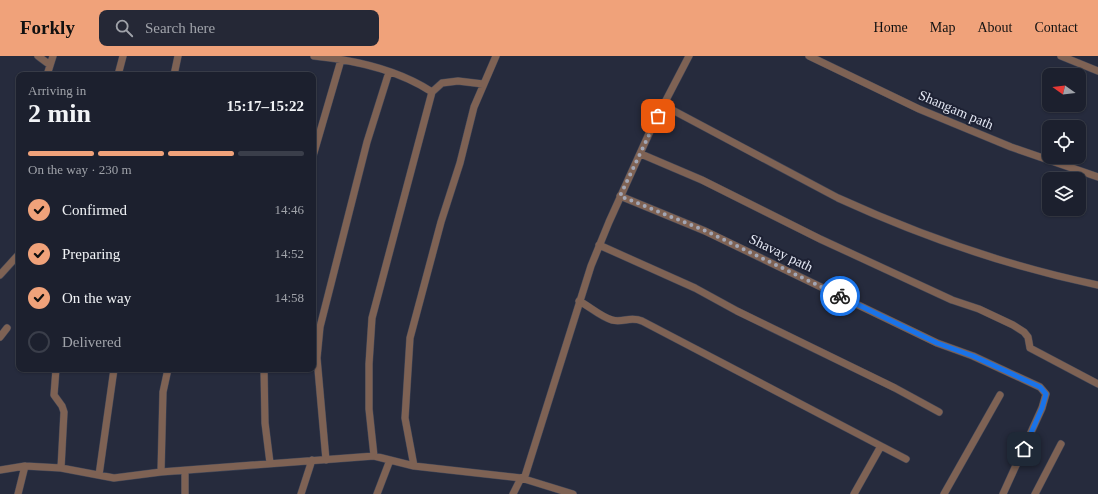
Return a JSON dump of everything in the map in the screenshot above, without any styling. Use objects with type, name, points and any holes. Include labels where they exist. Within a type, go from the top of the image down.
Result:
[{"type":"street","points":[[38,56],[50,65]]},
{"type":"street","points":[[48,72],[53,56]]},
{"type":"street","points":[[119,72],[123,56]]},
{"type":"street","points":[[175,72],[178,56]]},
{"type":"street","points":[[319,56],[365,63],[419,83],[432,92]]},
{"type":"street","points":[[414,466],[405,418],[410,338],[441,222],[460,163],[474,107],[496,56]]},
{"type":"street","points":[[513,494],[521,478],[525,476],[579,301],[599,245],[620,196],[663,105],[689,56]]},
{"type":"street","name":"Shangam path","points":[[809,56],[919,109],[1011,147],[1098,177]]},
{"type":"street","points":[[1061,56],[1098,71]]},
{"type":"street","points":[[316,146],[341,60]]},
{"type":"street","points":[[326,460],[317,358],[320,327],[363,156],[389,72]]},
{"type":"street","points":[[374,456],[369,402],[369,364],[372,318],[432,92],[442,83],[458,81],[483,84]]},
{"type":"street","points":[[663,105],[838,198],[866,211],[938,238],[1051,275],[1098,285]]},
{"type":"street","points":[[641,154],[696,178],[820,239],[952,300],[979,309],[1013,325],[1024,332],[1028,337],[1030,348],[1098,384]]},
{"type":"street","name":"Shavay path","points":[[620,196],[706,231],[937,343],[973,356],[1040,387],[1046,394],[1042,408],[1003,494]]},
{"type":"street","points":[[599,245],[695,288],[737,311],[894,388],[939,412]]},
{"type":"street","points":[[0,275],[16,257]]},
{"type":"street","points":[[579,301],[611,320],[633,318],[642,321],[906,459]]},
{"type":"street","points":[[0,337],[7,328]]},
{"type":"street","points":[[56,372],[54,395],[62,406],[64,412],[61,468]]},
{"type":"street","points":[[99,475],[114,372]]},
{"type":"street","points":[[162,472],[163,392],[167,372]]},
{"type":"street","points":[[264,372],[265,423],[270,463]]},
{"type":"street","points":[[944,494],[1000,395]]},
{"type":"street","points":[[1035,494],[1061,444]]},
{"type":"street","points":[[854,494],[882,446]]},
{"type":"street","points":[[0,470],[25,466],[61,468],[114,478],[162,472],[185,472],[270,463],[374,456],[414,466],[521,478],[573,494]]},
{"type":"street","points":[[301,494],[312,460]]},
{"type":"street","points":[[377,494],[390,460]]},
{"type":"street","points":[[18,494],[25,466]]},
{"type":"street","points":[[184,494],[185,472]]},
{"type":"way so far","points":[[658,116],[620,196],[706,231],[840,296]]},
{"type":"route","points":[[840,296],[937,343],[973,356],[1040,387],[1046,394],[1042,408],[1024,449]]}]
